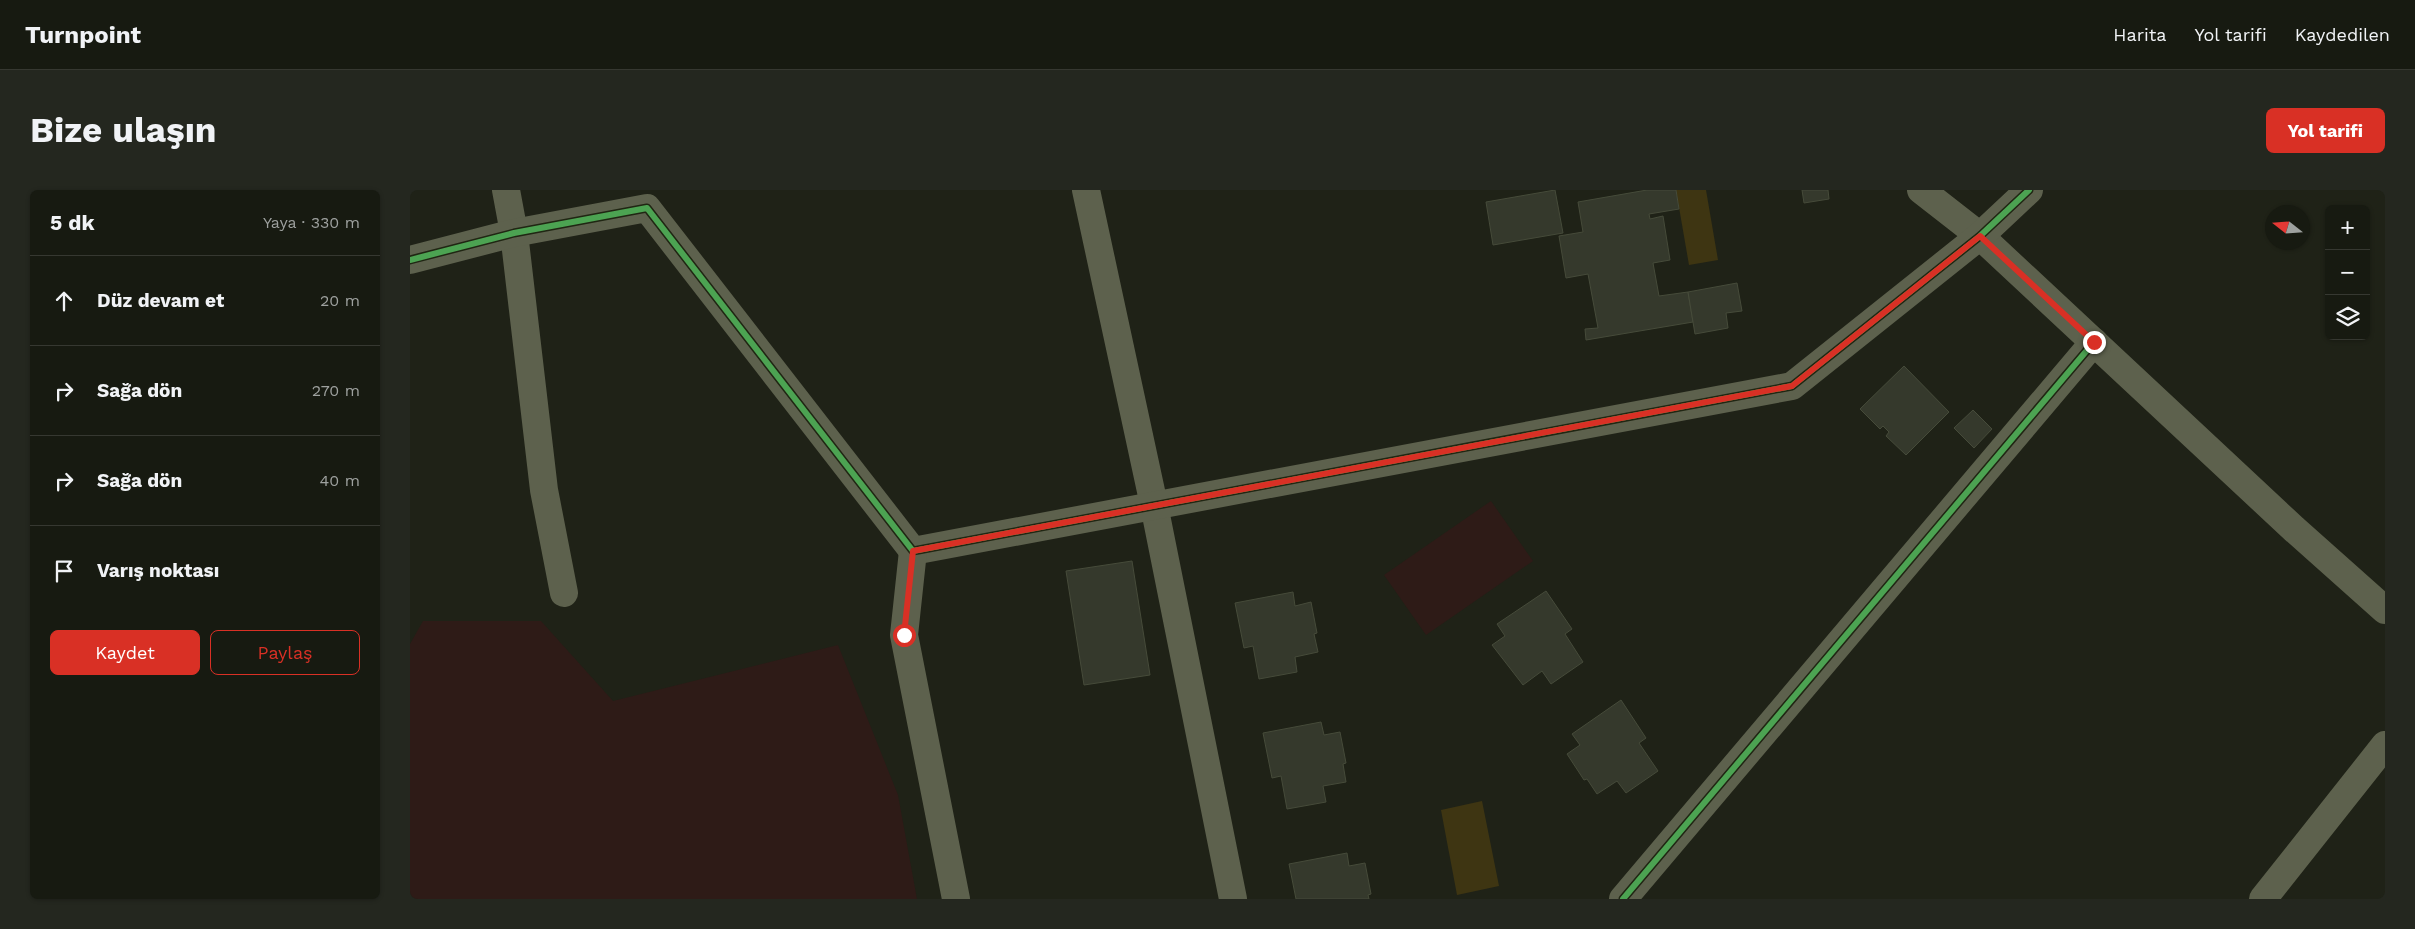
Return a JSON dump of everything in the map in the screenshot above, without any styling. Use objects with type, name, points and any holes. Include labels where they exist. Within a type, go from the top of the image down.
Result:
[{"type":"street","points":[[506,190],[514,232],[544,490],[564,593]]},
{"type":"street","points":[[1086,190],[1154,505],[1234,899]]},
{"type":"street","points":[[1921,190],[1980,236],[2294,529],[2385,610]]},
{"type":"street","points":[[913,551],[1792,386],[1980,236],[2029,190]]},
{"type":"street","points":[[410,260],[646,199],[913,551],[904,635],[956,899]]},
{"type":"street","points":[[1623,899],[2094,342]]},
{"type":"street","points":[[2264,899],[2385,745]]},
{"type":"shaded area","points":[[1676,190],[1706,190],[1718,260],[1689,265]]},
{"type":"shaded area","points":[[1491,501],[1533,561],[1426,635],[1384,575]]},
{"type":"shaded area","points":[[423,621],[541,621],[613,701],[838,645],[898,795],[917,899],[410,899],[410,644]]},
{"type":"shaded area","points":[[1482,801],[1499,886],[1457,895],[1441,810]]},
{"type":"building","points":[[1555,190],[1563,233],[1493,245],[1486,202]]},
{"type":"building","points":[[1647,190],[1676,190],[1679,209],[1649,214],[1650,219],[1663,216],[1670,260],[1653,263],[1659,296],[1688,292],[1693,322],[1586,340],[1585,329],[1598,328],[1588,274],[1566,278],[1559,236],[1583,232],[1578,202]]},
{"type":"building","points":[[1802,190],[1828,190],[1829,199],[1804,203]]},
{"type":"building","points":[[1737,283],[1742,311],[1726,313],[1728,328],[1695,334],[1688,292]]},
{"type":"building","points":[[1904,366],[1949,412],[1906,455],[1886,436],[1889,432],[1883,426],[1880,429],[1860,409]]},
{"type":"building","points":[[1973,410],[1992,429],[1974,448],[1954,428]]},
{"type":"building","points":[[1132,561],[1150,675],[1084,685],[1066,571]]},
{"type":"building","points":[[1546,591],[1572,629],[1565,634],[1583,662],[1551,684],[1542,671],[1523,685],[1492,645],[1505,636],[1497,624]]},
{"type":"building","points":[[1293,592],[1295,606],[1311,602],[1317,633],[1314,634],[1318,652],[1295,657],[1297,672],[1259,679],[1253,646],[1244,648],[1235,603]]},
{"type":"building","points":[[1621,700],[1646,738],[1639,743],[1658,771],[1626,793],[1617,781],[1597,794],[1587,779],[1584,780],[1567,754],[1580,745],[1572,734]]},
{"type":"building","points":[[1321,722],[1324,735],[1340,732],[1346,763],[1343,764],[1346,782],[1323,786],[1326,802],[1287,809],[1281,776],[1272,778],[1263,733]]},
{"type":"building","points":[[1347,853],[1349,866],[1365,863],[1371,894],[1368,895],[1369,899],[1296,899],[1289,864]]},
{"type":"cycle path","points":[[410,260],[514,233],[647,208],[913,551],[1792,386],[1980,236],[2029,190]]},
{"type":"cycle path","points":[[1623,899],[2094,342]]},
{"type":"route","points":[[904,635],[913,551],[1792,386],[1980,236],[2094,342]]}]
